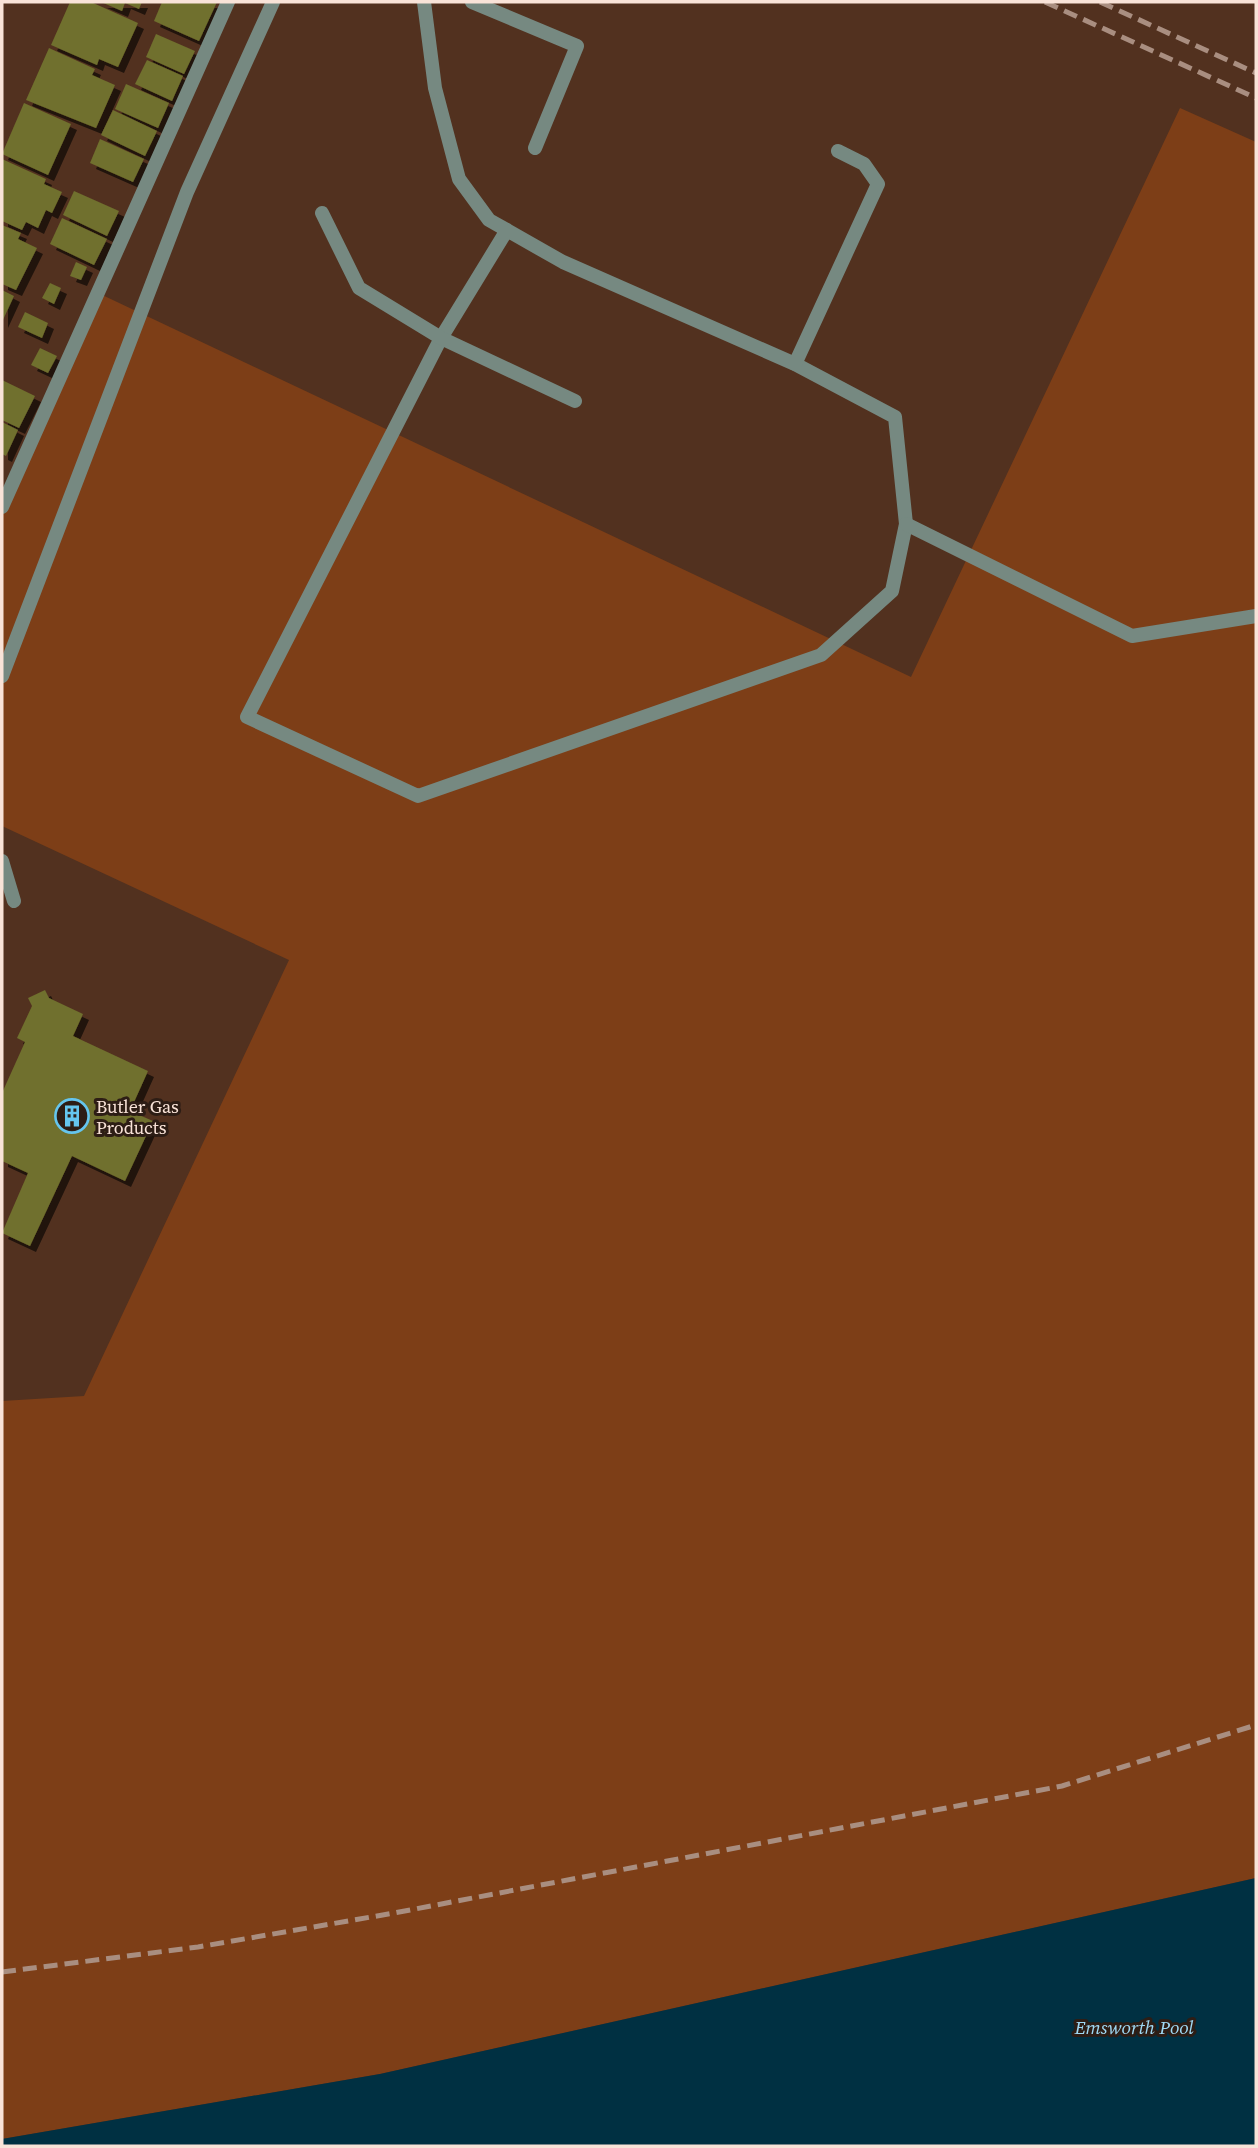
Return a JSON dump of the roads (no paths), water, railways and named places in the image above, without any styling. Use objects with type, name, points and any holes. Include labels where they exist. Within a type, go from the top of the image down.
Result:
[{"type":"lane","points":[[2,507],[228,2]]},
{"type":"lane","points":[[2,676],[187,192],[273,2]]},
{"type":"lane","points":[[424,2],[435,88],[459,179],[489,220],[507,230],[563,262],[795,364],[895,417],[906,524],[892,591],[821,655],[418,796],[247,717],[441,338],[507,230]]},
{"type":"lane","points":[[472,2],[577,46],[535,148]]},
{"type":"lane","points":[[795,364],[878,184],[864,164],[838,151]]},
{"type":"lane","points":[[322,213],[359,288],[441,338],[575,401]]},
{"type":"lane","points":[[906,524],[1132,636],[1256,616]]},
{"type":"lane","points":[[2,861],[15,901]]},
{"type":"water","name":"Emsworth Pool","points":[[1256,1878],[1256,2146],[2,2146],[2,2139],[380,2074]]},
{"type":"railway","points":[[1045,2],[1256,98]]},
{"type":"railway","points":[[1100,2],[1256,73]]},
{"type":"railway","points":[[2,1972],[198,1947],[394,1913],[1062,1786],[1256,1725]]},
{"type":"place","name":"Butler Gas Products","points":[[72,1116]]}]
